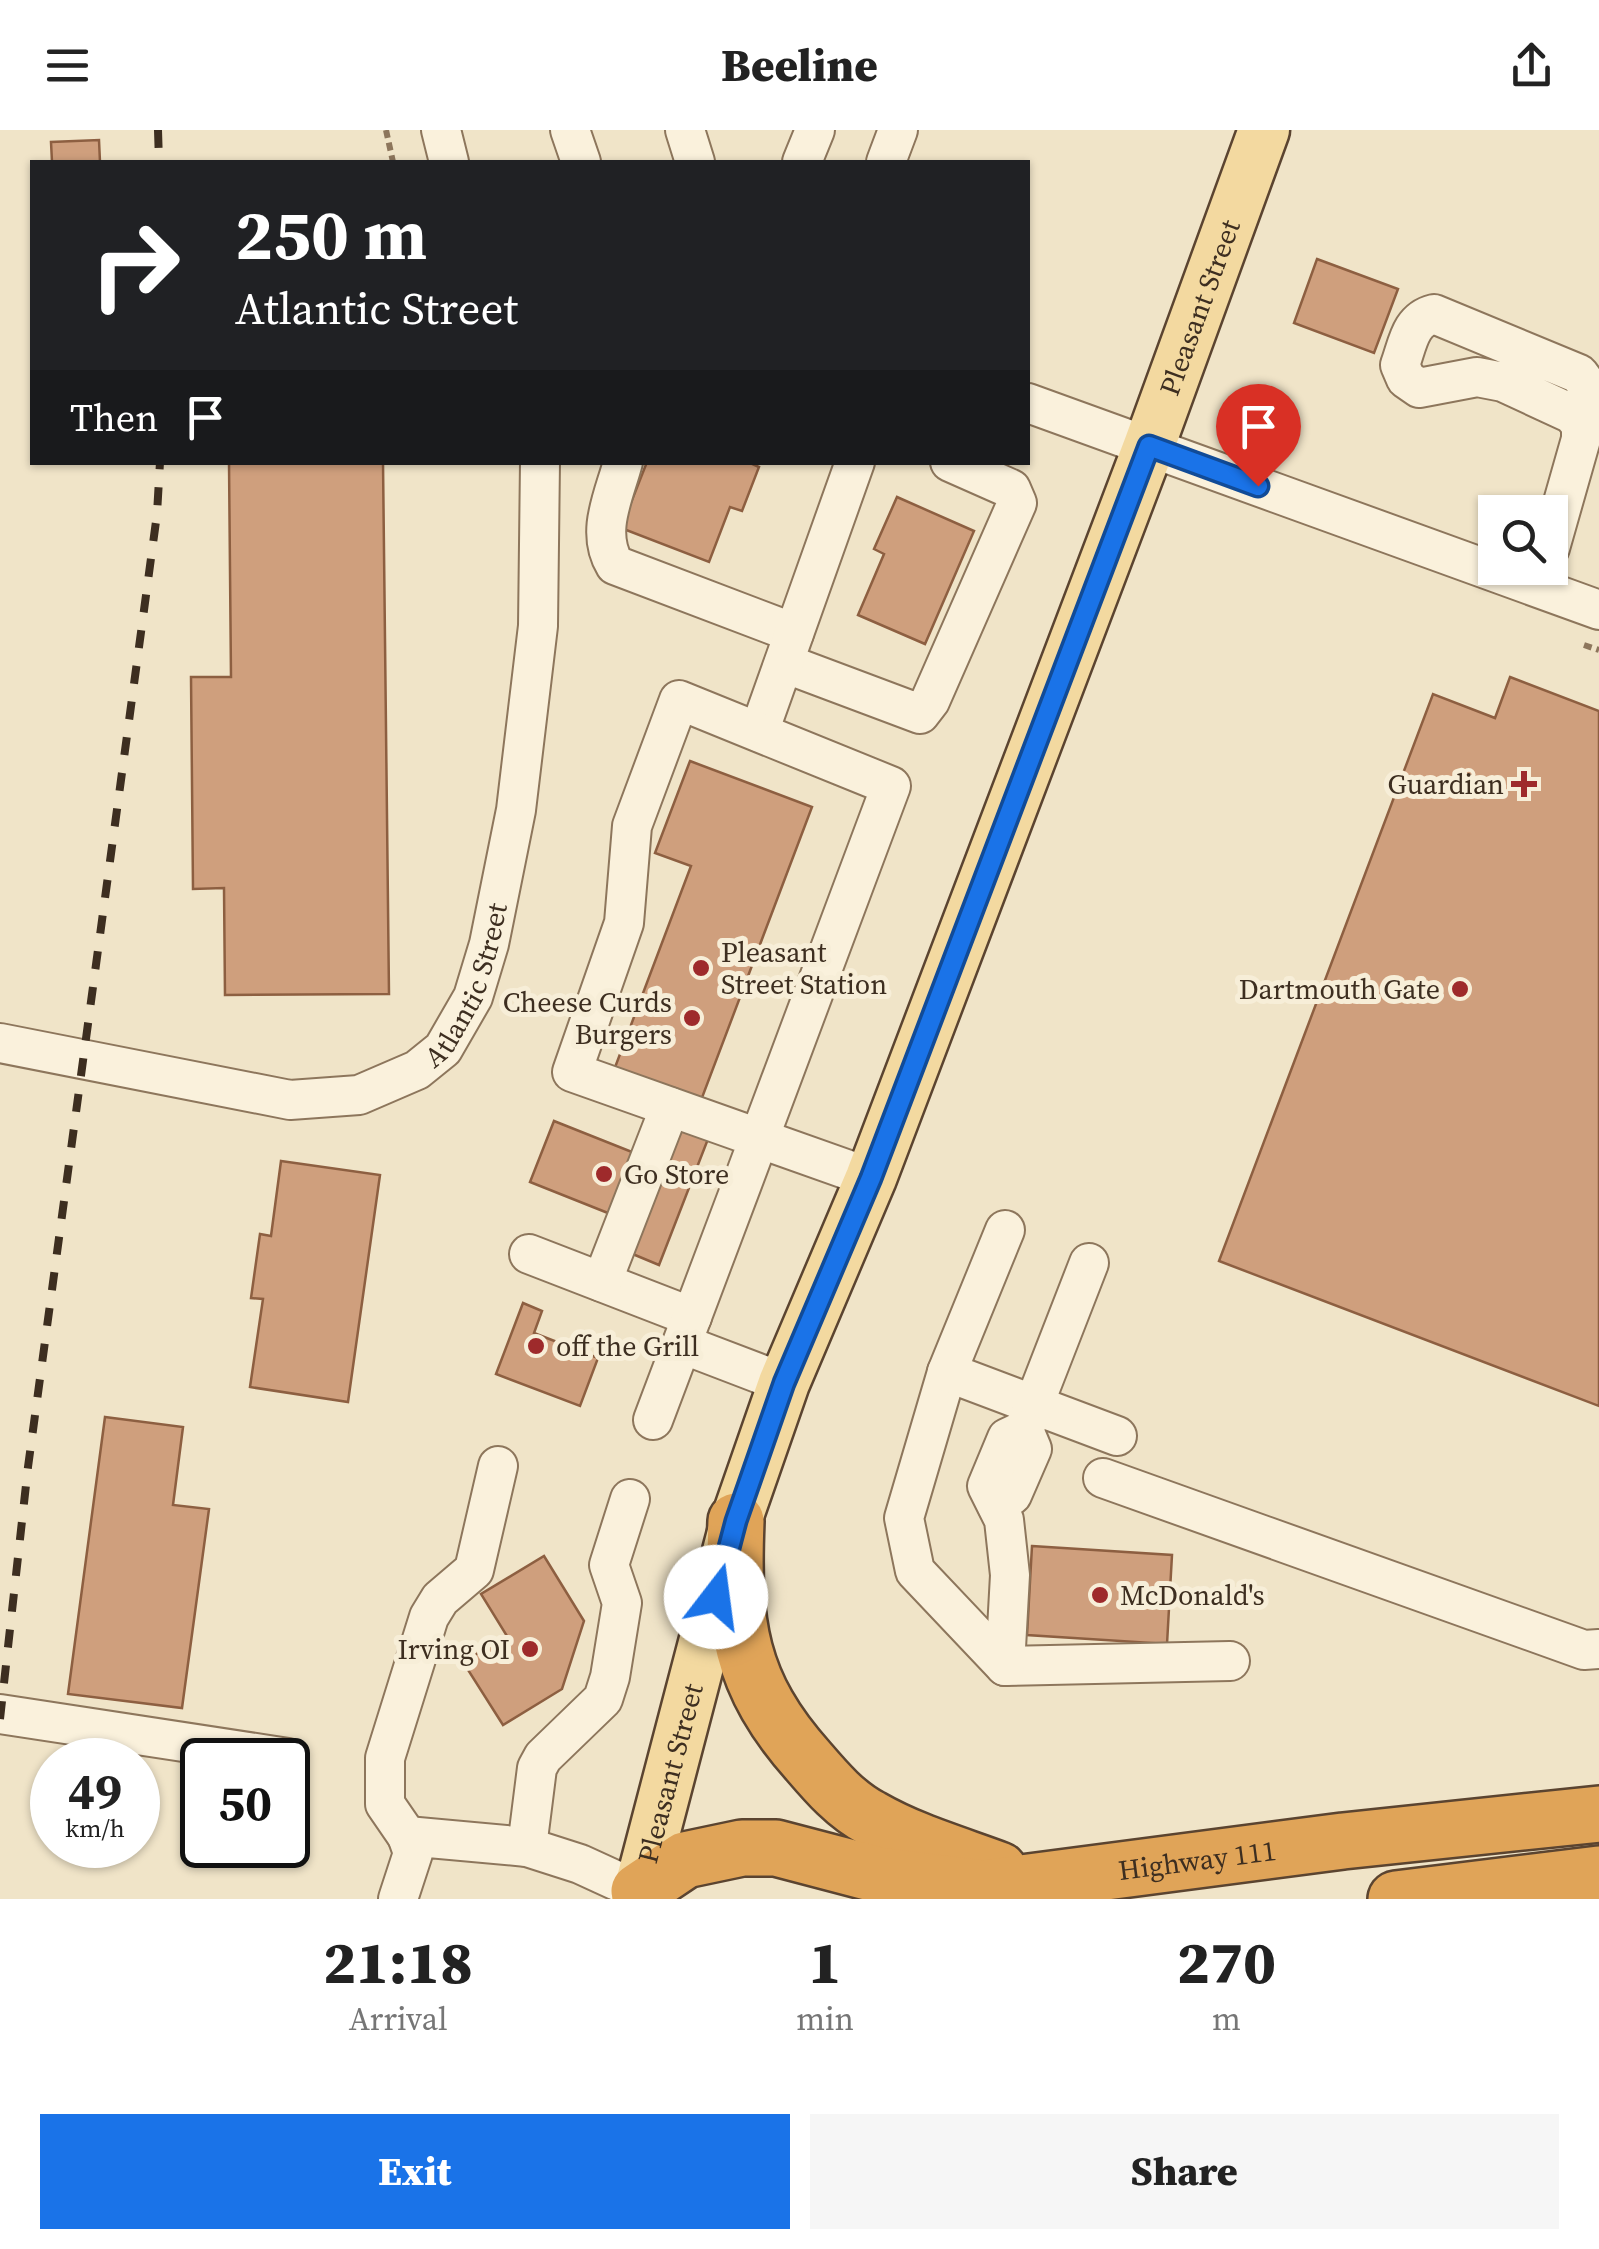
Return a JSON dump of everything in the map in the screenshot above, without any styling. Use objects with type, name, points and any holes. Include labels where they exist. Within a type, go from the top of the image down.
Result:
[{"type":"highway","points":[[736,1521],[733,1580],[740,1641],[754,1682],[798,1750],[841,1796],[872,1820],[1030,1882]]},
{"type":"highway","name":"Highway 111","points":[[640,1896],[684,1860],[720,1851],[760,1848],[810,1854],[879,1875],[983,1888],[1343,1841],[1599,1814]]},
{"type":"highway","points":[[1396,1899],[1599,1874]]},
{"type":"main road","name":"Pleasant Street","points":[[640,1896],[736,1521],[784,1383],[871,1178],[1149,446],[1264,130]]},
{"type":"street","points":[[441,130],[448,160]]},
{"type":"street","points":[[570,130],[580,160]]},
{"type":"street","points":[[686,130],[694,160]]},
{"type":"street","points":[[803,160],[816,130]]},
{"type":"street","points":[[887,160],[898,130]]},
{"type":"street","points":[[1565,495],[1580,439],[1580,425],[1572,414],[1503,382],[1477,377],[1418,388],[1406,379],[1400,365],[1414,326],[1422,317],[1434,314],[1579,374],[1599,402]]},
{"type":"street","points":[[1030,404],[1478,559]]},
{"type":"street","points":[[1568,529],[1599,449]]},
{"type":"street","name":"Atlantic Street","points":[[0,1043],[290,1100],[359,1095],[417,1070],[443,1048],[472,997],[489,944],[516,810],[538,626],[540,465]]},
{"type":"street","points":[[622,465],[604,528],[606,550],[614,565],[920,714],[930,701],[1017,503],[1011,489],[957,465]]},
{"type":"street","points":[[759,732],[854,465]]},
{"type":"street","points":[[1551,585],[1599,610]]},
{"type":"street","points":[[654,1420],[687,1330],[759,1139],[891,786],[680,700],[632,826],[624,923],[572,1072],[759,1139],[871,1178]]},
{"type":"street","points":[[602,1282],[670,1107]]},
{"type":"street","points":[[1005,1230],[947,1372],[904,1518],[915,1572],[1005,1666],[1230,1661]]},
{"type":"street","points":[[529,1254],[602,1282],[784,1383]]},
{"type":"street","points":[[1005,1666],[1010,1575],[1004,1520],[997,1505],[1012,1494],[1032,1449],[1029,1416],[1089,1263]]},
{"type":"street","points":[[947,1372],[1029,1416],[1117,1436]]},
{"type":"street","points":[[398,1899],[413,1852],[385,1804],[385,1758],[429,1617],[440,1599],[474,1570],[498,1466]]},
{"type":"street","points":[[1103,1478],[1584,1650],[1599,1648]]},
{"type":"street","points":[[527,1847],[536,1768],[595,1709],[603,1699],[610,1676],[622,1603],[609,1566],[630,1498]]},
{"type":"street","points":[[0,1714],[180,1742]]},
{"type":"street","points":[[407,1836],[527,1847],[580,1864],[640,1896]]},
{"type":"path","points":[[386,130],[393,160]]},
{"type":"building","points":[[99,140],[100,160],[52,160],[51,142]]},
{"type":"building","points":[[1317,259],[1398,289],[1374,353],[1294,323]]},
{"type":"building","points":[[229,465],[383,465],[389,994],[225,995],[224,888],[193,889],[191,677],[231,677]]},
{"type":"building","points":[[646,465],[759,467],[742,511],[730,507],[709,562],[621,528]]},
{"type":"building","points":[[897,497],[974,531],[925,644],[858,615],[884,554],[874,549]]},
{"type":"building","name":"Dartmouth Gate","points":[[1510,677],[1599,711],[1599,1406],[1219,1261],[1433,694],[1495,718]]},
{"type":"building","name":"Pleasant Street Station","points":[[690,761],[812,807],[700,1103],[614,1070],[691,866],[655,853]]},
{"type":"building","points":[[554,1121],[637,1154],[613,1215],[530,1182]]},
{"type":"building","points":[[672,1125],[708,1139],[659,1265],[623,1250]]},
{"type":"building","points":[[281,1161],[380,1175],[348,1402],[250,1387],[263,1299],[251,1298],[260,1234],[271,1236]]},
{"type":"building","name":"off the Grill","points":[[523,1303],[542,1311],[534,1333],[598,1358],[580,1406],[496,1374]]},
{"type":"building","points":[[105,1417],[183,1427],[173,1505],[209,1509],[182,1708],[68,1694]]},
{"type":"building","name":"McDonald's","points":[[1032,1546],[1172,1555],[1167,1644],[1027,1635]]},
{"type":"building","name":"Irving OI","points":[[544,1556],[584,1621],[562,1689],[503,1725],[463,1662],[507,1636],[481,1594]]},
{"type":"railway","points":[[158,130],[159,160]]},
{"type":"railway","points":[[0,1719],[28,1467],[157,514],[160,465]]},
{"type":"place","name":"Guardian","points":[[1524,784]]},
{"type":"place","name":"Pleasant Street Station","points":[[701,968]]},
{"type":"place","name":"Dartmouth Gate","points":[[1460,989]]},
{"type":"place","name":"Cheese Curds Burgers","points":[[692,1018]]},
{"type":"place","name":"Go Store","points":[[604,1174]]},
{"type":"place","name":"off the Grill","points":[[536,1346]]},
{"type":"place","name":"McDonald's","points":[[1100,1595]]},
{"type":"place","name":"Irving OI","points":[[530,1649]]},
{"type":"route","points":[[716,1597],[736,1521],[784,1383],[871,1178],[1149,446],[1258,486]]}]
